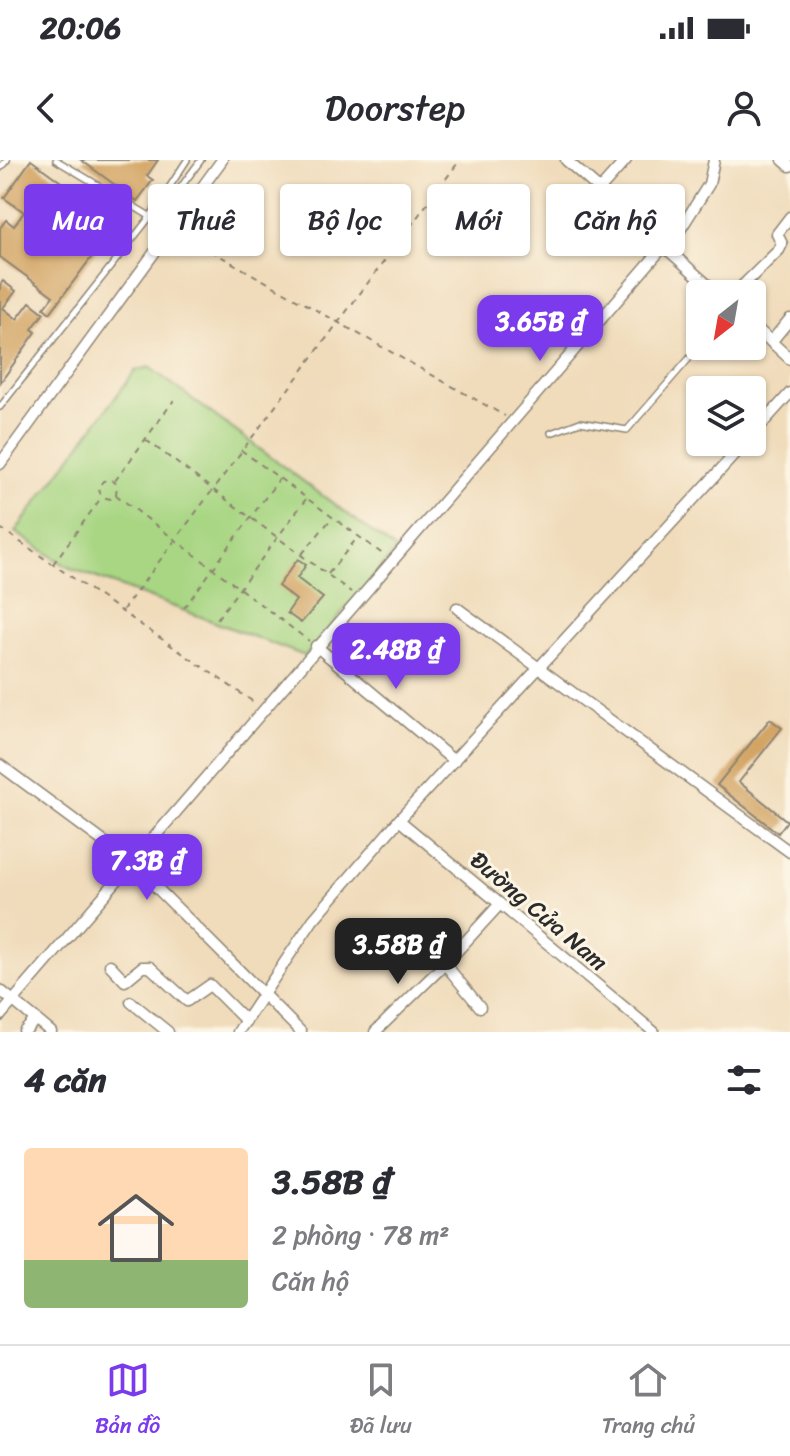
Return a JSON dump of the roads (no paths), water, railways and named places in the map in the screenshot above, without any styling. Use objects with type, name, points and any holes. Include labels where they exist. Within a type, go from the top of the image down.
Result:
[{"type":"street","points":[[0,464],[222,160]]},
{"type":"street","points":[[566,160],[594,184]]},
{"type":"street","points":[[604,184],[626,160]]},
{"type":"street","points":[[685,219],[709,184],[714,160]]},
{"type":"street","points":[[783,160],[790,166]]},
{"type":"street","points":[[748,280],[779,250],[782,244],[777,234],[790,217]]},
{"type":"street","points":[[0,1016],[316,646],[658,256]]},
{"type":"street","points":[[676,256],[703,280]]},
{"type":"street","points":[[771,342],[790,319]]},
{"type":"street","points":[[766,337],[790,359]]},
{"type":"street","points":[[766,421],[788,399]]},
{"type":"street","points":[[238,1032],[313,920],[399,820],[733,456]]},
{"type":"street","points":[[457,608],[790,852]]},
{"type":"street","points":[[316,646],[454,761]]},
{"type":"street","points":[[0,765],[131,862],[301,1032]]},
{"type":"street","name":"Đường Cửa Nam","points":[[399,820],[654,1032]]},
{"type":"street","points":[[375,1032],[445,964],[500,904]]},
{"type":"street","points":[[445,964],[480,1007]]},
{"type":"street","points":[[110,965],[125,981],[142,967],[150,967],[187,1001],[210,985],[246,1021]]},
{"type":"street","points":[[0,990],[51,1032]]},
{"type":"street","points":[[131,1002],[168,1032]]},
{"type":"street","points":[[24,1032],[36,1019]]},
{"type":"lane","points":[[0,168],[7,160]]},
{"type":"lane","points":[[56,160],[148,216]]},
{"type":"lane","points":[[171,184],[187,160]]},
{"type":"lane","points":[[183,184],[201,160]]},
{"type":"lane","points":[[0,407],[148,220]]},
{"type":"lane","points":[[551,433],[580,422],[627,430],[688,360]]}]
